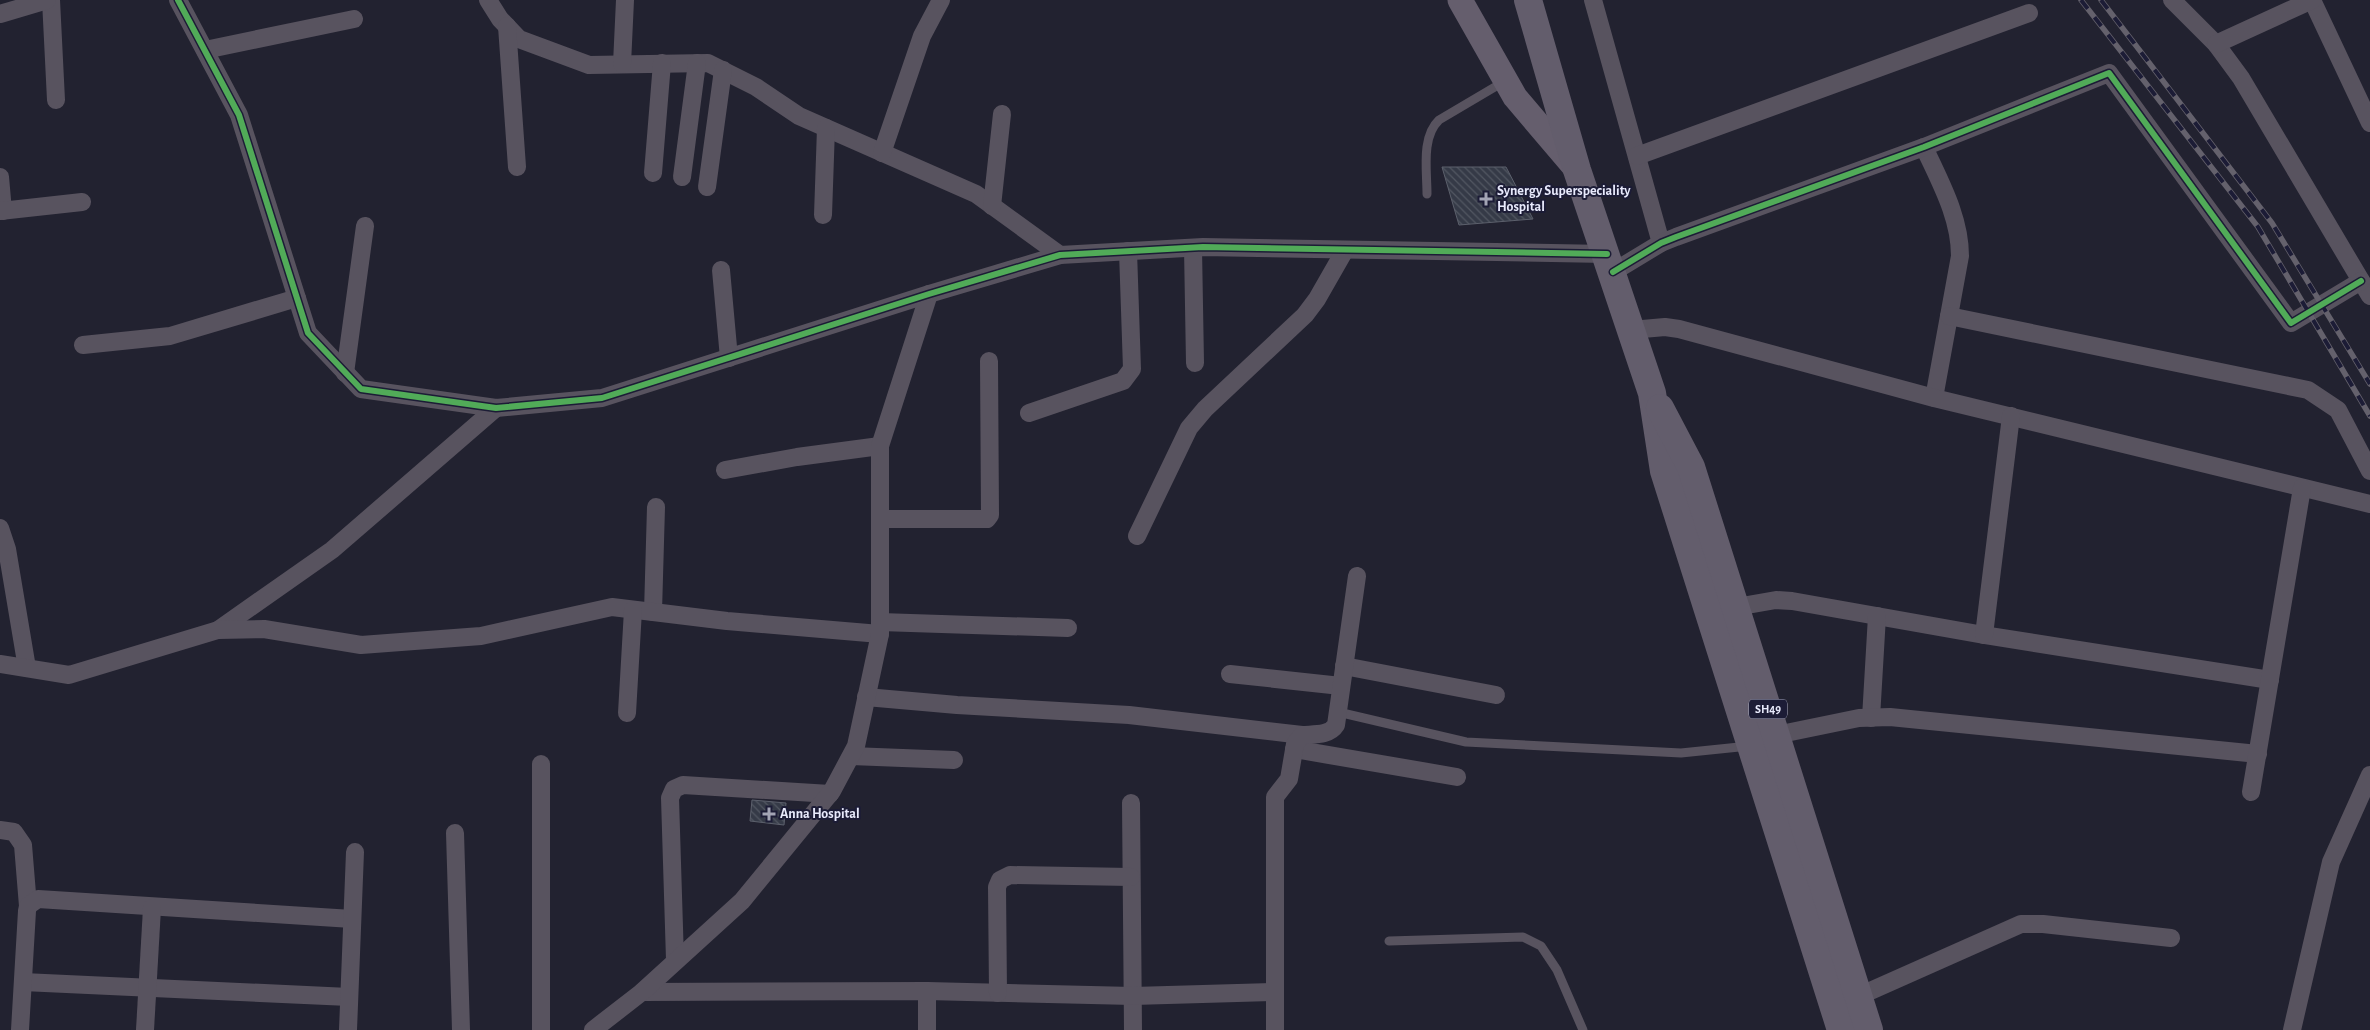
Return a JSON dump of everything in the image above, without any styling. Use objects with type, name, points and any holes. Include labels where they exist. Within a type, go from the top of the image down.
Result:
[{"type":"main road","points":[[1460,0],[1515,97],[1577,170]]},
{"type":"main road","name":"SH49","points":[[1528,0],[1577,170],[1610,263],[1652,393],[1664,471],[1841,1030]]},
{"type":"main road","name":"SH49","points":[[1652,393],[1692,467],[1869,1030]]},
{"type":"street","points":[[0,14],[49,0],[56,100]]},
{"type":"street","points":[[178,0],[239,115],[308,333],[361,389],[496,408],[602,398],[929,294],[1060,255],[1193,248],[1345,250],[1610,263],[1924,147],[2110,73],[2291,324],[2366,288],[2256,101],[2216,44],[2180,3]]},
{"type":"street","points":[[488,0],[500,19],[519,39],[589,65],[708,62],[756,87],[799,116],[976,194],[1060,255]]},
{"type":"street","points":[[622,64],[625,0]]},
{"type":"street","points":[[882,153],[922,36],[941,0]]},
{"type":"street","points":[[1593,0],[1661,243]]},
{"type":"street","points":[[2216,44],[2312,0],[2370,121]]},
{"type":"street","points":[[1637,156],[2029,13]]},
{"type":"street","points":[[204,50],[354,19]]},
{"type":"street","points":[[507,26],[517,166]]},
{"type":"street","points":[[653,173],[662,63]]},
{"type":"street","points":[[682,178],[697,63]]},
{"type":"street","points":[[707,187],[722,70]]},
{"type":"street","points":[[992,206],[1002,114]]},
{"type":"street","points":[[823,215],[826,128]]},
{"type":"street","points":[[1924,147],[1957,222],[1960,238],[1960,256],[1934,398]]},
{"type":"street","points":[[0,177],[2,211],[82,202]]},
{"type":"street","points":[[345,373],[365,226]]},
{"type":"street","points":[[1193,248],[1195,363]]},
{"type":"street","points":[[1137,536],[1189,428],[1205,409],[1305,315],[1317,299],[1345,250]]},
{"type":"street","points":[[1029,412],[1123,381],[1129,376],[1132,369],[1128,251]]},
{"type":"street","points":[[721,270],[729,358]]},
{"type":"street","points":[[593,1030],[642,992],[742,901],[830,794],[856,746],[880,628],[880,446],[929,294]]},
{"type":"street","points":[[84,345],[170,336],[297,298]]},
{"type":"street","points":[[1950,316],[2308,390],[2338,410],[2370,471]]},
{"type":"street","points":[[1631,330],[1665,327],[1679,329],[1934,398],[2370,504]]},
{"type":"street","points":[[880,519],[987,519],[990,514],[989,361]]},
{"type":"street","points":[[218,630],[332,550],[496,408]]},
{"type":"street","points":[[1984,635],[2011,416]]},
{"type":"street","points":[[726,470],[797,457],[880,446]]},
{"type":"street","points":[[2251,792],[2302,488]]},
{"type":"street","points":[[653,612],[656,507]]},
{"type":"street","points":[[0,528],[7,549],[27,668]]},
{"type":"street","points":[[1298,742],[1332,731],[1336,725],[1358,576]]},
{"type":"street","points":[[1736,607],[1784,601],[2270,680]]},
{"type":"street","points":[[0,664],[70,675],[218,630],[264,629],[361,645],[481,636],[612,607],[727,621],[880,628],[1068,628]]},
{"type":"street","points":[[627,713],[633,610]]},
{"type":"street","points":[[1871,718],[1877,616]]},
{"type":"street","points":[[1344,666],[1496,695]]},
{"type":"street","points":[[1230,674],[1341,686]]},
{"type":"street","points":[[866,698],[1129,715],[1298,742],[1457,777]]},
{"type":"street","points":[[1776,736],[1858,718],[1890,717],[2258,754]]},
{"type":"street","points":[[1275,1030],[1275,797],[1289,779],[1298,742]]},
{"type":"street","points":[[851,756],[954,760]]},
{"type":"street","points":[[541,764],[541,1030]]},
{"type":"street","points":[[2292,1030],[2331,862],[2370,775]]},
{"type":"street","points":[[676,960],[670,798],[674,789],[683,785],[830,794]]},
{"type":"street","points":[[1131,803],[1133,1030]]},
{"type":"street","points":[[0,830],[14,832],[23,845],[28,906],[20,1030]]},
{"type":"street","points":[[455,833],[461,1030]]},
{"type":"street","points":[[348,1030],[355,852]]},
{"type":"street","points":[[998,993],[997,887],[1000,880],[1010,875],[1132,877]]},
{"type":"street","points":[[28,906],[38,899],[152,908],[352,918]]},
{"type":"street","points":[[144,1030],[152,908]]},
{"type":"street","points":[[1859,996],[2021,924],[2043,924],[2172,938]]},
{"type":"street","points":[[23,982],[349,998]]},
{"type":"street","points":[[642,992],[926,991],[1133,996],[1275,992]]},
{"type":"street","points":[[926,991],[927,1030]]},
{"type":"lane","points":[[1427,194],[1428,138],[1432,127],[1439,120],[1505,81]]},
{"type":"lane","points":[[1338,712],[1466,742],[1681,753],[1751,746]]},
{"type":"lane","points":[[1389,941],[1523,937],[1541,946],[1557,970],[1583,1030]]},
{"type":"building","points":[[1442,167],[1506,167],[1533,219],[1459,225]]},
{"type":"building","points":[[752,800],[786,803],[784,825],[750,821]]},
{"type":"railway","points":[[2081,0],[2258,227],[2370,416]]},
{"type":"railway","points":[[2101,0],[2272,223],[2370,384]]},
{"type":"cycle path","points":[[178,0],[239,115],[308,333],[361,389],[496,408],[602,398],[929,294],[1060,255],[1203,247],[1607,254]]},
{"type":"cycle path","points":[[1613,272],[1661,243],[1924,147],[2109,73],[2291,323],[2361,281]]},
{"type":"place","name":"Synergy Superspeciality Hospital","points":[[1486,199]]},
{"type":"place","name":"Anna Hospital","points":[[769,814]]}]
